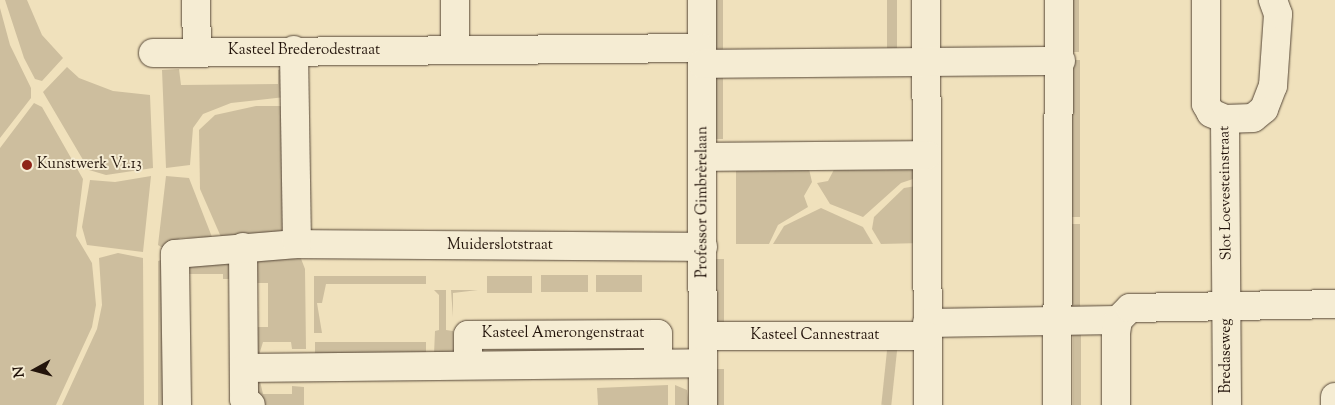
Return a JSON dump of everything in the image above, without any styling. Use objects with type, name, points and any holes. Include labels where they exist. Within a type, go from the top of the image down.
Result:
[{"type":"street","points":[[196,0],[197,52]]},
{"type":"street","points":[[455,0],[455,50]]},
{"type":"street","name":"Professor Gimbrèrelaan","points":[[702,0],[703,405]]},
{"type":"street","points":[[926,0],[928,405]]},
{"type":"street","points":[[1057,405],[1061,61],[1059,0]]},
{"type":"street","name":"Slot Loevesteinstraat","points":[[1206,0],[1206,104],[1211,113],[1225,119],[1227,307]]},
{"type":"street","points":[[1225,119],[1254,118],[1264,109],[1273,86],[1278,14],[1273,0]]},
{"type":"street","points":[[294,50],[297,244]]},
{"type":"street","name":"Kasteel Brederodestraat","points":[[153,52],[455,50],[702,56]]},
{"type":"street","points":[[702,56],[926,61],[1061,61]]},
{"type":"street","points":[[703,157],[927,155]]},
{"type":"street","name":"Muiderslotstraat","points":[[233,247],[297,244],[703,247]]},
{"type":"street","points":[[176,405],[175,254],[233,247],[244,368],[244,399],[251,405]]},
{"type":"street","points":[[1116,405],[1118,320],[1130,308],[1335,304]]},
{"type":"street","name":"Bredaseweg","points":[[1227,307],[1227,405]]},
{"type":"street","points":[[927,329],[1058,319],[1118,320]]},
{"type":"street","name":"Kasteel Cannestraat","points":[[703,336],[927,329]]},
{"type":"street","name":"Kasteel Amerongenstraat","points":[[244,368],[703,363]]},
{"type":"street","points":[[1335,397],[1335,405]]},
{"type":"shaded area","points":[[5,0],[27,0],[42,35],[63,58],[42,81],[35,79],[24,58]]},
{"type":"shaded area","points":[[713,0],[723,0],[723,53],[713,53]]},
{"type":"shaded area","points":[[887,0],[897,0],[897,51],[887,51]]},
{"type":"shaded area","points":[[1072,0],[1079,0],[1079,52],[1072,52]]},
{"type":"shaded area","points":[[0,8],[10,45],[31,88],[31,98],[0,138]]},
{"type":"shaded area","points":[[1072,60],[1080,60],[1080,217],[1072,217]]},
{"type":"shaded area","points":[[67,67],[79,78],[113,91],[150,95],[153,168],[106,175],[89,170],[43,92]]},
{"type":"shaded area","points":[[713,67],[723,67],[723,139],[713,139]]},
{"type":"shaded area","points":[[283,68],[285,97],[231,103],[203,114],[193,128],[190,165],[166,168],[162,70],[179,69],[181,85],[278,84],[278,70]]},
{"type":"shaded area","points":[[34,103],[42,107],[83,179],[76,236],[92,263],[96,305],[92,327],[56,405],[0,405],[0,148]]},
{"type":"shaded area","points":[[256,106],[285,106],[286,234],[221,237],[200,189],[199,130],[215,115]]},
{"type":"shaded area","points":[[922,161],[916,178],[901,183],[863,217],[830,204],[817,183],[828,181],[838,162]]},
{"type":"shaded area","points":[[736,162],[809,169],[812,182],[804,196],[808,207],[778,225],[769,244],[736,244]]},
{"type":"shaded area","points":[[151,176],[143,252],[87,245],[82,227],[90,180],[115,182]]},
{"type":"shaded area","points":[[166,176],[189,178],[212,237],[180,238],[166,250],[158,245]]},
{"type":"shaded area","points":[[922,185],[922,243],[881,244],[872,229],[874,217],[904,188]]},
{"type":"shaded area","points":[[821,208],[863,227],[873,244],[773,244],[784,226]]},
{"type":"shaded area","points":[[1072,224],[1080,224],[1080,314],[1072,314]]},
{"type":"shaded area","points":[[118,253],[143,258],[144,405],[62,405],[97,329],[102,305],[99,258]]},
{"type":"shaded area","points":[[300,256],[305,269],[306,349],[292,349],[291,342],[263,342],[259,355],[252,347],[252,327],[268,327],[268,283],[252,283],[252,257]]},
{"type":"shaded area","points":[[235,257],[235,279],[223,279],[223,274],[186,274],[188,266]]},
{"type":"shaded area","points":[[164,259],[171,405],[158,405],[158,261]]},
{"type":"shaded area","points":[[713,259],[724,259],[724,325],[713,325]]},
{"type":"shaded area","points":[[541,275],[588,275],[588,292],[541,292]]},
{"type":"shaded area","points":[[596,275],[642,275],[642,292],[596,292]]},
{"type":"shaded area","points":[[314,276],[426,276],[426,284],[326,284],[322,303],[317,303],[322,333],[314,333]]},
{"type":"shaded area","points":[[487,276],[532,276],[532,293],[487,293]]},
{"type":"shaded area","points":[[434,290],[446,290],[446,330],[453,331],[454,354],[434,354],[435,331],[439,330],[439,295]]},
{"type":"shaded area","points":[[451,290],[478,290],[453,293],[453,317]]},
{"type":"shaded area","points":[[1073,328],[1081,328],[1081,405],[1073,405]]},
{"type":"shaded area","points":[[888,341],[898,342],[891,405],[881,405]]},
{"type":"shaded area","points":[[315,342],[426,342],[426,355],[315,355]]},
{"type":"shaded area","points":[[714,369],[724,369],[724,405],[714,405]]},
{"type":"shaded area","points":[[260,381],[263,394],[292,394],[292,386],[304,387],[304,405],[263,405],[252,389]]},
{"type":"shaded area","points":[[668,385],[668,405],[598,405],[597,388]]},
{"type":"shaded area","points":[[675,385],[687,390],[689,405],[675,405]]},
{"type":"place","name":"Kunstwerk V1.13","points":[[27,165]]}]
